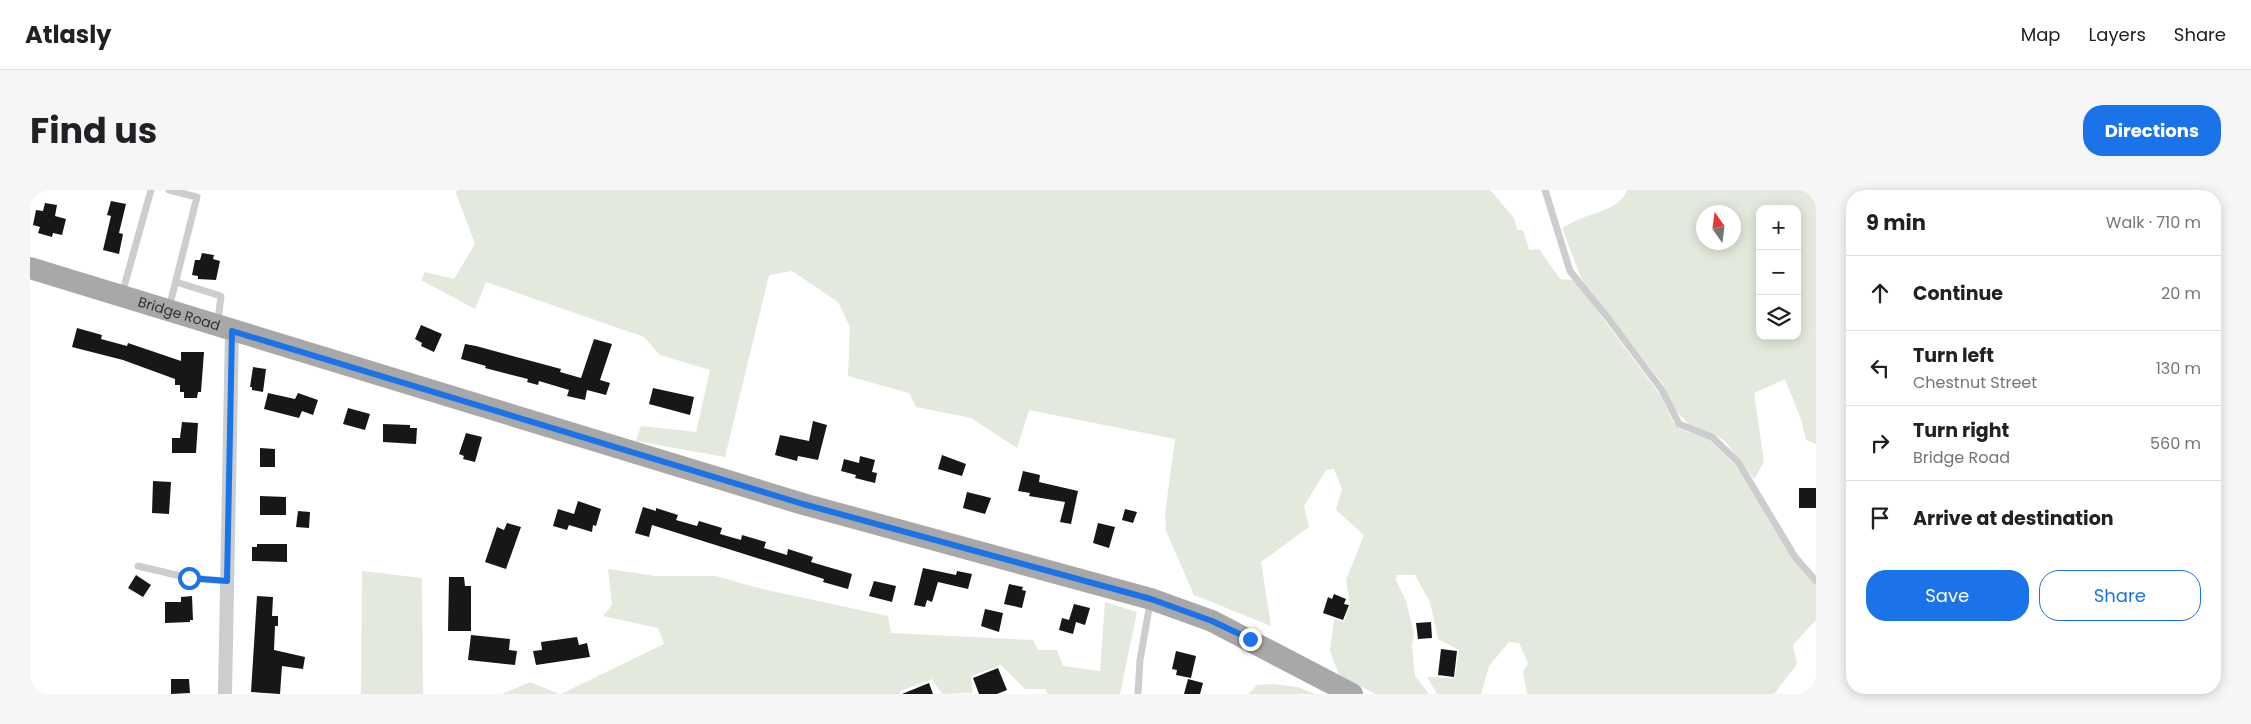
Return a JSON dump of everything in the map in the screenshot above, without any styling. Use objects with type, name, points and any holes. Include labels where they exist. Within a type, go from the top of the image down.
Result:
[{"type":"main road","name":"Bridge Road","points":[[30,268],[803,504],[1151,599],[1219,625],[1352,694]]},
{"type":"street","points":[[224,328],[227,581],[225,694]]},
{"type":"lane","points":[[121,296],[151,190]]},
{"type":"lane","points":[[169,190],[199,193],[169,311]]},
{"type":"lane","points":[[1545,190],[1570,271],[1662,390],[1679,424],[1712,437],[1738,462],[1796,557],[1816,581]]},
{"type":"lane","points":[[176,282],[221,296],[224,328]]},
{"type":"lane","points":[[138,566],[189,578],[227,581]]},
{"type":"lane","points":[[1138,694],[1140,660],[1151,599]]},
{"type":"shaded area","points":[[457,190],[1490,190],[1514,218],[1517,230],[1523,230],[1529,250],[1539,249],[1560,279],[1574,280],[1661,396],[1673,422],[1680,429],[1709,439],[1736,466],[1790,555],[1816,585],[1816,620],[1793,645],[1797,664],[1774,694],[1527,694],[1523,672],[1528,663],[1519,643],[1509,642],[1489,666],[1481,694],[1437,694],[1427,677],[1455,678],[1459,650],[1438,639],[1430,602],[1415,575],[1397,575],[1396,580],[1406,601],[1414,634],[1412,646],[1415,676],[1429,694],[1375,694],[1339,675],[1330,651],[1334,619],[1344,622],[1350,605],[1346,580],[1364,535],[1336,510],[1342,489],[1334,469],[1326,470],[1304,506],[1309,527],[1261,562],[1271,626],[1194,595],[1166,531],[1165,514],[1175,439],[1029,410],[1017,448],[971,418],[916,407],[909,393],[848,376],[850,327],[838,302],[792,271],[769,275],[725,457],[636,441],[641,426],[696,432],[710,370],[660,355],[644,337],[486,282],[475,309],[421,280],[425,272],[454,279],[475,244],[456,193]]},
{"type":"shaded area","points":[[1627,190],[1816,190],[1816,444],[1806,440],[1801,419],[1785,379],[1754,393],[1764,462],[1754,479],[1725,441],[1714,434],[1690,425],[1676,411],[1663,384],[1581,278],[1562,228],[1619,202]]},
{"type":"shaded area","points":[[608,569],[656,576],[716,576],[762,589],[888,616],[891,633],[1033,640],[1038,650],[1057,650],[1063,666],[1100,671],[1105,602],[1137,612],[1120,694],[1048,694],[1045,689],[1025,689],[1001,665],[971,676],[973,693],[942,694],[932,679],[900,691],[900,694],[561,694],[664,644],[658,628],[603,616],[612,605]]},
{"type":"shaded area","points":[[362,571],[422,578],[423,694],[361,694]]},
{"type":"shaded area","points":[[530,682],[559,694],[502,694]]},
{"type":"shaded area","points":[[1273,684],[1298,687],[1315,694],[1248,694],[1257,685]]},
{"type":"building","points":[[111,201],[126,204],[119,233],[123,234],[119,254],[103,250],[111,216],[107,215]]},
{"type":"building","points":[[45,203],[57,205],[55,216],[66,219],[62,235],[53,233],[52,237],[38,233],[40,227],[33,225],[36,210],[43,211]]},
{"type":"building","points":[[202,253],[214,255],[213,259],[220,261],[216,280],[198,279],[198,276],[192,275],[195,260],[200,260]]},
{"type":"building","points":[[421,325],[442,334],[434,352],[421,346],[422,343],[415,339]]},
{"type":"building","points":[[77,328],[102,335],[101,339],[127,346],[128,343],[181,361],[181,352],[204,352],[201,392],[198,392],[197,398],[184,398],[184,392],[180,392],[180,385],[175,385],[175,379],[123,360],[72,347]]},
{"type":"building","points":[[594,339],[612,344],[600,380],[610,383],[606,395],[587,390],[585,400],[567,396],[569,390],[539,381],[538,385],[527,382],[528,379],[485,368],[486,366],[461,359],[465,344],[561,369],[560,372],[581,378]]},
{"type":"building","points":[[253,367],[266,369],[263,392],[252,390],[252,387],[250,387]]},
{"type":"building","points":[[653,388],[694,397],[690,415],[649,404]]},
{"type":"building","points":[[268,393],[295,399],[298,393],[318,400],[313,415],[302,411],[299,418],[264,409]]},
{"type":"building","points":[[348,408],[370,414],[365,430],[343,424]]},
{"type":"building","points":[[813,421],[827,425],[818,460],[798,456],[797,461],[775,455],[780,435],[809,441]]},
{"type":"building","points":[[182,422],[198,423],[196,453],[172,453],[172,438],[180,438]]},
{"type":"building","points":[[383,424],[410,425],[410,428],[417,428],[416,444],[383,442]]},
{"type":"building","points":[[466,433],[482,437],[475,462],[463,459],[464,456],[459,454]]},
{"type":"building","points":[[260,448],[275,449],[275,467],[260,467]]},
{"type":"building","points":[[942,455],[966,464],[962,476],[938,469]]},
{"type":"building","points":[[860,456],[875,460],[872,472],[877,473],[875,483],[855,478],[856,475],[841,471],[844,459],[859,463]]},
{"type":"building","points":[[1023,471],[1040,475],[1039,482],[1078,491],[1071,524],[1060,522],[1065,502],[1029,496],[1030,493],[1018,491]]},
{"type":"building","points":[[153,481],[171,482],[169,514],[152,513]]},
{"type":"building","points":[[1799,488],[1816,488],[1816,508],[1799,508]]},
{"type":"building","points":[[967,492],[991,498],[985,514],[963,508]]},
{"type":"building","points":[[260,496],[286,497],[286,515],[260,515]]},
{"type":"building","points":[[578,501],[601,509],[596,526],[593,525],[592,532],[569,525],[567,530],[553,526],[558,509],[574,514]]},
{"type":"building","points":[[643,507],[656,511],[656,508],[678,515],[676,520],[697,526],[699,521],[722,528],[720,534],[741,540],[742,535],[766,542],[764,548],[787,555],[788,549],[813,557],[811,562],[852,574],[848,589],[823,582],[824,579],[652,525],[649,537],[635,533]]},
{"type":"building","points":[[1125,509],[1137,512],[1133,523],[1122,520]]},
{"type":"building","points":[[298,511],[310,512],[309,528],[296,527]]},
{"type":"building","points":[[507,523],[521,527],[506,569],[485,562],[497,527],[504,530]]},
{"type":"building","points":[[1098,523],[1115,527],[1109,548],[1093,543]]},
{"type":"building","points":[[257,544],[287,544],[287,562],[252,561],[252,547],[257,547]]},
{"type":"building","points":[[923,568],[956,575],[957,571],[972,574],[968,589],[938,582],[932,602],[927,600],[925,607],[914,605]]},
{"type":"building","points":[[136,575],[151,585],[143,597],[128,588]]},
{"type":"building","points":[[449,577],[464,577],[465,586],[471,586],[471,631],[448,631]]},
{"type":"building","points":[[874,581],[896,586],[892,602],[869,596]]},
{"type":"building","points":[[1009,584],[1023,587],[1022,590],[1026,591],[1022,608],[1004,604]]},
{"type":"building","points":[[1334,594],[1346,599],[1344,604],[1349,605],[1343,620],[1323,613],[1328,597],[1332,599]]},
{"type":"building","points":[[192,596],[193,620],[190,620],[190,622],[165,623],[165,602],[181,602],[181,597]]},
{"type":"building","points":[[257,596],[273,597],[272,616],[278,616],[278,626],[275,626],[274,650],[305,657],[303,669],[282,666],[280,694],[251,692]]},
{"type":"building","points":[[1074,604],[1090,608],[1085,625],[1076,622],[1073,634],[1059,630],[1062,618],[1069,620]]},
{"type":"building","points":[[985,609],[1003,613],[999,632],[981,626]]},
{"type":"building","points":[[1431,622],[1432,638],[1418,639],[1416,623]]},
{"type":"building","points":[[471,635],[510,639],[509,650],[517,651],[515,665],[468,660]]},
{"type":"building","points":[[577,637],[579,645],[587,643],[590,657],[536,665],[533,651],[542,650],[541,642]]},
{"type":"building","points":[[1441,649],[1457,651],[1454,677],[1438,675]]},
{"type":"building","points":[[1176,651],[1196,656],[1191,678],[1176,675],[1177,670],[1172,669]]},
{"type":"building","points":[[998,668],[1007,690],[997,694],[979,694],[973,678]]},
{"type":"building","points":[[171,679],[189,679],[190,693],[171,694]]},
{"type":"building","points":[[1188,679],[1203,683],[1200,694],[1184,694]]},
{"type":"building","points":[[929,683],[933,694],[902,694]]},
{"type":"route","points":[[189,578],[227,581],[232,331],[803,504],[1088,580],[1151,599],[1212,621],[1250,639]]}]
